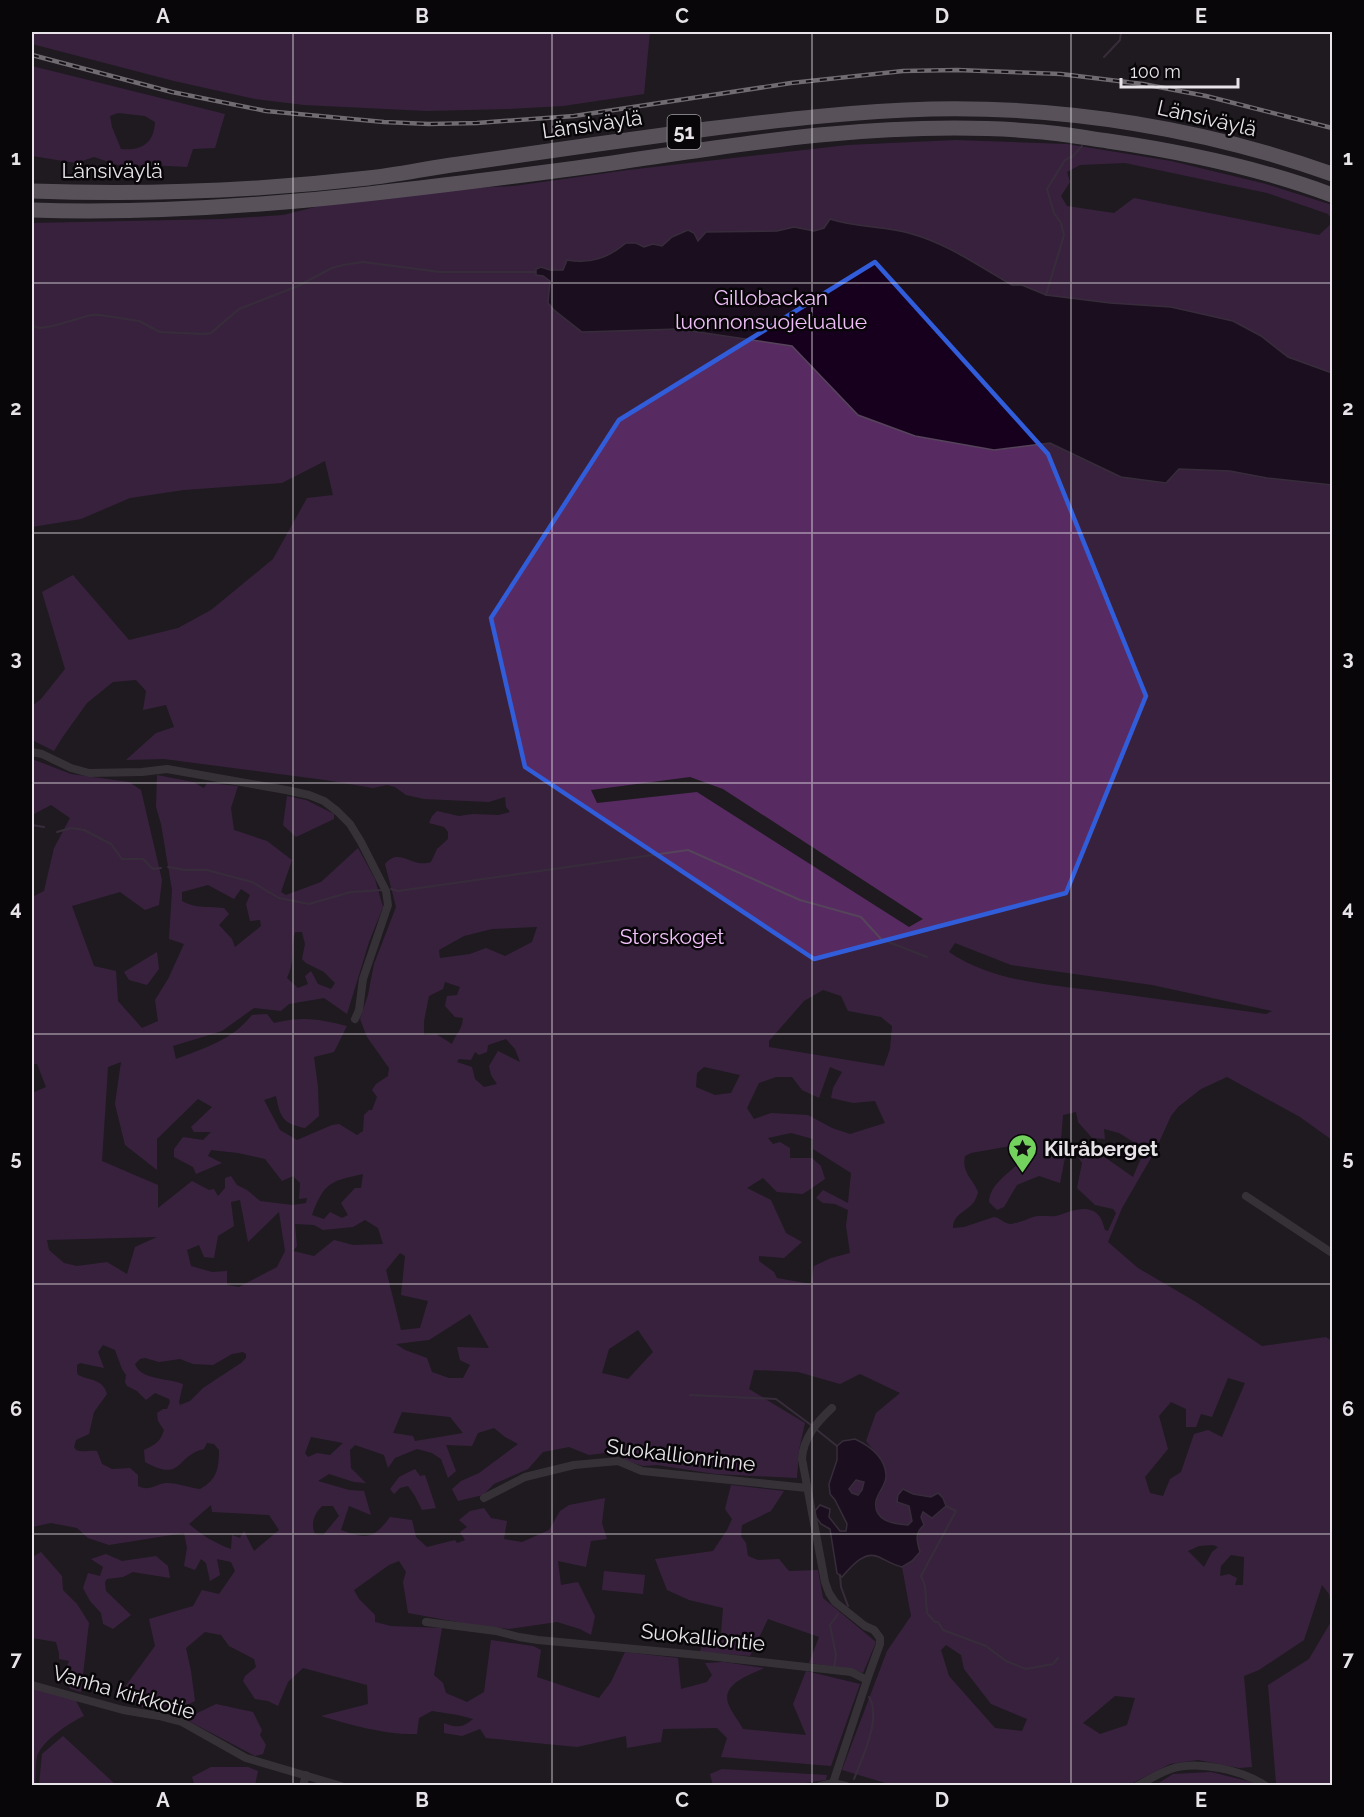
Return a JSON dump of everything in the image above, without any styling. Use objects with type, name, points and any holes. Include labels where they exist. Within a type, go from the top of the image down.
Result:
[{"type":"highway","name":"Länsiväylä","points":[[32,191],[192,191],[284,186],[369,178],[617,141],[758,123],[826,115],[932,109],[1029,112],[1153,127],[1265,152],[1332,174]]},
{"type":"highway","name":"Länsiväylä","points":[[32,210],[194,209],[380,193],[821,135],[935,129],[1044,132],[1149,147],[1256,170],[1332,195]]},
{"type":"street","points":[[32,752],[89,773],[167,769],[286,790],[324,801],[337,811],[350,824],[361,842],[386,891],[388,905],[363,979],[359,1010],[355,1019]]},
{"type":"street","points":[[1246,1196],[1332,1253]]},
{"type":"street","points":[[832,1408],[815,1426],[803,1448],[802,1459],[825,1582],[835,1602],[865,1626],[874,1630],[880,1638],[880,1644],[833,1783]]},
{"type":"street","name":"Suokallionrinne","points":[[484,1498],[525,1477],[574,1465],[608,1461],[618,1461],[642,1471],[807,1488]]},
{"type":"street","name":"Suokalliontie","points":[[426,1622],[496,1631],[538,1640],[699,1654],[851,1672],[867,1680]]},
{"type":"street","name":"Vanha kirkkotie","points":[[32,1685],[123,1710],[182,1722],[246,1758],[341,1785]]},
{"type":"street","points":[[1137,1785],[1171,1769],[1191,1766],[1217,1768],[1248,1776],[1266,1785]]},
{"type":"street","points":[[303,1785],[306,1775]]},
{"type":"street","points":[[820,1785],[833,1783],[846,1785]]},
{"type":"highlighted area","points":[[875,262],[1048,454],[1146,696],[1066,893],[814,959],[525,767],[491,618],[619,420]]},
{"type":"green space","points":[[32,32],[650,32],[644,94],[563,106],[427,111],[304,105],[255,99],[174,81],[32,44]]},
{"type":"green space","points":[[32,66],[225,114],[215,148],[193,149],[187,167],[121,166],[94,157],[76,163],[32,156]],"holes":[[[118,113],[145,116],[155,122],[149,140],[135,149],[121,149],[110,116]]]},
{"type":"green space","points":[[956,140],[1067,144],[1171,161],[1266,184],[1332,205],[1332,220],[1328,214],[1267,193],[1125,163],[1080,165],[1067,172],[1070,182],[1061,196],[1067,206],[1114,213],[1134,198],[1319,235],[1332,223],[1332,1140],[1300,1117],[1227,1077],[1201,1089],[1178,1107],[1171,1116],[1155,1151],[1122,1208],[1108,1242],[1138,1268],[1196,1302],[1262,1346],[1326,1337],[1332,1341],[1332,1612],[1329,1594],[1322,1585],[1304,1640],[1259,1670],[1244,1676],[1252,1767],[1239,1768],[1198,1760],[1170,1764],[1127,1786],[892,1785],[842,1770],[887,1651],[911,1616],[902,1567],[912,1561],[921,1517],[931,1497],[913,1494],[903,1489],[912,1514],[912,1521],[908,1525],[885,1520],[876,1507],[882,1488],[883,1462],[866,1441],[876,1413],[900,1393],[860,1374],[840,1384],[798,1372],[754,1370],[749,1389],[805,1423],[799,1450],[797,1478],[715,1474],[657,1465],[643,1466],[623,1460],[626,1451],[617,1444],[613,1452],[589,1455],[569,1447],[543,1452],[528,1469],[494,1484],[483,1495],[458,1501],[452,1489],[461,1481],[479,1473],[518,1444],[494,1428],[478,1433],[472,1446],[446,1445],[456,1471],[448,1478],[441,1459],[432,1453],[417,1449],[395,1458],[388,1468],[384,1455],[355,1445],[350,1450],[351,1468],[366,1483],[354,1482],[329,1474],[318,1481],[349,1490],[364,1491],[371,1515],[349,1506],[341,1530],[368,1536],[379,1530],[390,1517],[412,1520],[416,1537],[427,1547],[455,1540],[457,1543],[465,1540],[460,1532],[467,1527],[459,1520],[470,1511],[484,1508],[491,1518],[507,1521],[504,1539],[522,1542],[549,1530],[560,1511],[569,1505],[605,1498],[602,1523],[607,1539],[591,1541],[586,1567],[558,1561],[561,1585],[578,1582],[595,1616],[591,1635],[557,1622],[509,1629],[408,1613],[403,1582],[406,1572],[399,1561],[389,1565],[354,1590],[359,1599],[375,1615],[375,1622],[391,1626],[442,1628],[434,1675],[443,1683],[446,1693],[467,1702],[484,1692],[491,1640],[533,1646],[541,1650],[537,1677],[599,1698],[611,1682],[625,1652],[678,1658],[681,1689],[707,1682],[712,1675],[705,1663],[724,1662],[764,1668],[738,1681],[729,1690],[728,1703],[743,1729],[806,1735],[793,1704],[806,1671],[860,1684],[831,1766],[721,1757],[727,1738],[717,1728],[663,1729],[661,1742],[627,1748],[626,1736],[577,1747],[486,1738],[480,1729],[462,1736],[444,1733],[444,1723],[459,1726],[473,1719],[432,1711],[419,1718],[417,1734],[368,1729],[321,1716],[368,1704],[367,1685],[303,1668],[288,1682],[278,1706],[268,1701],[255,1699],[243,1681],[245,1676],[256,1667],[254,1659],[229,1646],[221,1635],[205,1632],[186,1648],[195,1701],[175,1711],[142,1707],[119,1695],[155,1646],[149,1619],[193,1606],[202,1590],[219,1594],[235,1571],[231,1562],[217,1559],[220,1575],[210,1581],[206,1563],[201,1559],[195,1570],[184,1566],[187,1548],[184,1533],[109,1545],[88,1538],[77,1528],[51,1523],[32,1527],[32,1093],[46,1087],[37,1064],[32,1064],[32,897],[44,891],[54,848],[70,818],[51,805],[32,815],[32,759],[71,774],[129,782],[141,790],[162,880],[159,905],[145,910],[120,892],[72,906],[94,966],[116,971],[118,1001],[142,1028],[158,1021],[155,1000],[168,979],[184,944],[169,939],[172,890],[156,807],[157,775],[193,782],[204,788],[207,783],[238,786],[231,808],[234,830],[267,841],[292,860],[281,892],[286,895],[321,882],[358,848],[375,879],[383,907],[369,942],[347,1014],[324,998],[289,1004],[281,1011],[254,1008],[222,1031],[173,1046],[176,1059],[197,1051],[227,1037],[252,1015],[267,1014],[274,1023],[310,1019],[347,1026],[334,1052],[314,1057],[319,1116],[305,1128],[298,1126],[287,1122],[281,1114],[276,1096],[264,1100],[280,1130],[297,1140],[339,1124],[357,1135],[363,1131],[364,1115],[372,1110],[377,1097],[372,1090],[376,1084],[388,1076],[389,1068],[367,1037],[360,1019],[368,995],[374,964],[396,907],[385,864],[396,857],[418,863],[431,862],[437,849],[448,839],[448,832],[444,827],[429,823],[437,811],[459,816],[499,815],[510,812],[506,807],[505,797],[489,802],[424,799],[406,795],[395,787],[387,785],[373,788],[164,759],[126,760],[156,733],[174,727],[166,705],[143,710],[146,691],[136,680],[113,682],[87,703],[54,751],[32,740],[32,706],[41,699],[65,669],[42,592],[73,575],[129,640],[178,628],[211,610],[273,559],[307,498],[333,495],[325,461],[282,483],[184,490],[130,498],[81,519],[32,527],[32,223],[222,219],[283,215],[376,192],[514,186],[628,170],[848,145]],"holes":[[[690,777],[723,789],[923,919],[909,927],[697,792],[597,803],[591,790]],[[208,885],[234,899],[241,889],[250,895],[246,904],[250,921],[260,920],[261,926],[235,947],[232,939],[219,925],[229,914],[224,908],[187,904],[182,901],[182,892]],[[537,927],[532,942],[505,956],[486,948],[470,954],[440,958],[439,950],[464,936],[492,929]],[[295,932],[302,932],[305,944],[302,959],[324,972],[335,983],[331,989],[318,984],[311,971],[305,976],[308,984],[298,988],[287,978]],[[955,943],[1011,965],[1152,985],[1272,1011],[1266,1014],[1025,981],[985,970],[949,952]],[[445,982],[460,987],[457,995],[447,996],[445,1006],[455,1017],[463,1018],[452,1044],[436,1034],[424,1035],[429,996],[443,989]],[[823,990],[841,996],[848,1011],[881,1017],[892,1026],[890,1049],[884,1066],[769,1047],[769,1041],[804,1001]],[[506,1039],[515,1049],[520,1062],[498,1051],[489,1066],[491,1075],[497,1084],[484,1087],[475,1079],[472,1067],[457,1062],[459,1059],[471,1060],[475,1052],[479,1055],[487,1052],[488,1045]],[[121,1062],[115,1104],[125,1145],[157,1170],[157,1139],[198,1099],[212,1107],[191,1127],[194,1132],[211,1132],[203,1140],[183,1137],[174,1149],[174,1157],[193,1167],[196,1174],[222,1163],[208,1156],[211,1150],[265,1159],[282,1181],[293,1176],[300,1183],[299,1199],[307,1198],[306,1203],[293,1205],[260,1201],[237,1185],[231,1176],[225,1178],[225,1188],[218,1196],[214,1189],[209,1190],[192,1181],[158,1208],[158,1185],[102,1161],[108,1067]],[[704,1067],[740,1075],[731,1093],[715,1095],[696,1087],[697,1073]],[[830,1067],[842,1072],[833,1088],[831,1098],[853,1103],[875,1101],[885,1123],[850,1134],[832,1128],[808,1115],[771,1113],[754,1119],[747,1108],[759,1083],[776,1077],[792,1077],[802,1090],[819,1098]],[[1076,1112],[1078,1122],[1092,1138],[1105,1139],[1104,1129],[1119,1133],[1145,1149],[1133,1177],[1086,1144],[1084,1151],[1076,1154],[1082,1163],[1077,1188],[1095,1205],[1113,1209],[1116,1213],[1108,1231],[1105,1230],[1096,1212],[1085,1209],[1056,1216],[1036,1216],[1011,1224],[994,1217],[964,1227],[953,1228],[955,1219],[974,1202],[978,1192],[968,1175],[964,1162],[965,1156],[971,1153],[1019,1146],[1024,1157],[998,1183],[990,1195],[989,1202],[997,1210],[1004,1207],[1017,1185],[1039,1176],[1060,1183],[1068,1143],[1061,1140],[1063,1115]],[[791,1133],[813,1139],[813,1149],[851,1173],[848,1203],[823,1190],[816,1198],[823,1203],[835,1204],[848,1210],[846,1226],[850,1253],[814,1266],[811,1284],[777,1278],[774,1272],[759,1261],[759,1256],[784,1258],[802,1242],[786,1233],[771,1200],[747,1188],[763,1178],[777,1192],[803,1194],[825,1179],[821,1166],[812,1158],[790,1158],[790,1148],[780,1142],[773,1144],[768,1138]],[[363,1174],[361,1188],[355,1188],[341,1203],[348,1215],[342,1218],[330,1212],[324,1219],[312,1215],[316,1204],[330,1185],[336,1181]],[[240,1200],[248,1242],[279,1212],[285,1251],[277,1267],[239,1287],[227,1285],[227,1271],[212,1272],[191,1266],[187,1250],[199,1245],[204,1257],[214,1258],[218,1236],[234,1226],[231,1202]],[[365,1220],[378,1228],[383,1244],[353,1245],[334,1240],[314,1256],[293,1251],[297,1246],[295,1224],[314,1225],[323,1230],[353,1227]],[[157,1237],[135,1247],[127,1274],[107,1262],[77,1266],[64,1263],[49,1250],[47,1240]],[[400,1253],[405,1256],[401,1295],[428,1301],[420,1328],[401,1330],[386,1270]],[[470,1314],[489,1348],[457,1347],[460,1360],[470,1365],[463,1378],[449,1378],[432,1372],[427,1358],[396,1344],[429,1340]],[[638,1330],[653,1352],[628,1379],[602,1373],[609,1349]],[[103,1345],[115,1350],[126,1375],[127,1386],[137,1391],[146,1400],[155,1393],[169,1399],[170,1402],[167,1409],[157,1413],[158,1421],[164,1430],[159,1440],[144,1450],[145,1462],[157,1468],[173,1469],[195,1452],[204,1449],[207,1443],[214,1444],[219,1450],[218,1462],[216,1473],[210,1482],[200,1489],[169,1483],[142,1488],[138,1486],[138,1475],[130,1468],[112,1469],[102,1464],[97,1451],[76,1450],[74,1447],[76,1440],[89,1434],[94,1412],[107,1394],[103,1386],[96,1381],[78,1375],[77,1365],[80,1363],[104,1368],[98,1352]],[[243,1352],[246,1354],[246,1358],[241,1363],[203,1388],[190,1401],[180,1405],[183,1384],[148,1376],[142,1373],[135,1364],[145,1358],[159,1362],[180,1359],[193,1364],[213,1365],[232,1354]],[[1228,1378],[1245,1383],[1222,1437],[1208,1430],[1194,1434],[1181,1472],[1170,1479],[1163,1496],[1150,1493],[1145,1477],[1168,1449],[1159,1416],[1171,1402],[1186,1409],[1186,1427],[1196,1427],[1201,1414],[1212,1417]],[[402,1412],[450,1417],[463,1433],[415,1441],[413,1436],[393,1433]],[[311,1437],[343,1443],[330,1455],[317,1453],[308,1457],[305,1453]],[[211,1505],[212,1512],[269,1515],[279,1530],[254,1551],[244,1531],[240,1538],[232,1535],[231,1549],[189,1524]],[[322,1506],[333,1506],[339,1516],[323,1535],[315,1534],[314,1518]],[[1199,1546],[1218,1547],[1212,1552],[1204,1567],[1188,1551]],[[1231,1555],[1244,1557],[1243,1585],[1235,1585],[1237,1578],[1229,1574],[1220,1576],[1221,1566]],[[946,1645],[961,1655],[964,1669],[991,1704],[1027,1719],[1022,1731],[995,1728],[949,1676],[941,1650]],[[1115,1696],[1135,1698],[1127,1725],[1100,1734],[1083,1723]]]},
{"type":"green space","points":[[287,796],[306,800],[334,814],[334,819],[296,837],[283,825]]},
{"type":"green space","points":[[157,952],[159,969],[147,985],[129,980],[124,972]]},
{"type":"green space","points":[[415,1469],[420,1476],[425,1475],[436,1508],[422,1510],[408,1486],[400,1488],[394,1494],[390,1489],[399,1477]]},
{"type":"green space","points":[[856,1480],[864,1482],[862,1490],[857,1495],[849,1489]]},
{"type":"green space","points":[[731,1485],[784,1491],[771,1511],[742,1525],[741,1536],[746,1543],[748,1556],[758,1560],[779,1559],[789,1571],[818,1570],[823,1598],[876,1642],[863,1673],[809,1663],[819,1637],[768,1619],[750,1656],[700,1652],[703,1639],[721,1634],[723,1608],[689,1600],[667,1590],[655,1559],[713,1551],[732,1519],[725,1509]]},
{"type":"green space","points":[[41,1552],[62,1576],[63,1590],[77,1604],[89,1623],[81,1692],[71,1689],[61,1679],[69,1661],[59,1659],[56,1642],[32,1638],[32,1557]]},
{"type":"green space","points":[[106,1554],[122,1561],[156,1556],[168,1566],[170,1578],[133,1572],[123,1577],[107,1579],[106,1591],[131,1615],[113,1629],[103,1624],[101,1613],[90,1601],[83,1588],[88,1573],[100,1576],[103,1567],[91,1559]]},
{"type":"green space","points":[[604,1571],[645,1575],[643,1594],[602,1590]]},
{"type":"green space","points":[[1332,1620],[1332,1785],[1285,1786],[1276,1783],[1268,1685],[1309,1659]]},
{"type":"green space","points":[[32,1688],[75,1699],[84,1716],[44,1744],[36,1759],[35,1785],[32,1786]]},
{"type":"green space","points":[[216,1704],[253,1712],[262,1730],[260,1735],[266,1745],[263,1754],[255,1756],[185,1719]]},
{"type":"green space","points":[[63,1736],[116,1785],[39,1785],[42,1754]]},
{"type":"green space","points":[[211,1767],[248,1767],[258,1771],[255,1785],[191,1785],[194,1783],[192,1777]]},
{"type":"green space","points":[[722,1769],[827,1775],[826,1780],[791,1785],[713,1786],[710,1774]]},
{"type":"green space","points":[[1211,1772],[1256,1785],[1154,1786],[1173,1774]]},
{"type":"shaded area","points":[[830,219],[902,231],[925,238],[964,256],[1012,285],[1022,285],[1046,295],[1110,303],[1171,307],[1233,321],[1261,336],[1288,357],[1332,373],[1332,485],[1267,478],[1230,471],[1179,469],[1166,483],[1121,477],[1050,443],[994,450],[915,436],[858,415],[792,346],[678,329],[582,332],[548,303],[550,281],[543,276],[536,275],[536,269],[541,267],[563,270],[567,260],[599,259],[613,253],[626,243],[636,243],[644,247],[653,244],[662,246],[672,237],[688,230],[694,233],[698,241],[706,232],[777,231],[794,227],[814,231],[824,228]]},
{"type":"shaded area","points":[[855,1439],[861,1442],[876,1453],[883,1463],[886,1478],[876,1501],[876,1508],[885,1520],[908,1525],[912,1521],[909,1506],[897,1502],[898,1495],[903,1489],[913,1494],[931,1497],[938,1493],[943,1498],[946,1506],[932,1518],[923,1512],[921,1517],[924,1525],[917,1538],[920,1552],[902,1567],[873,1555],[858,1561],[842,1577],[837,1573],[830,1529],[821,1524],[813,1513],[820,1505],[830,1509],[829,1517],[840,1531],[846,1531],[847,1524],[830,1494],[829,1484],[837,1460],[837,1446],[843,1441]],"holes":[[[856,1480],[864,1482],[858,1495],[849,1489]]]},
{"type":"waterway","points":[[1104,57],[1120,40],[1121,32]]},
{"type":"waterway","points":[[1046,295],[1064,235],[1047,189],[1065,160],[1073,156],[1082,146]]},
{"type":"waterway","points":[[32,326],[40,328],[53,326],[91,315],[100,315],[139,321],[160,332],[211,333],[239,309],[298,286],[332,268],[363,262],[440,272],[535,272]]},
{"type":"waterway","points":[[32,825],[44,827]]},
{"type":"waterway","points":[[57,832],[71,828],[84,830],[111,844],[122,859],[143,859],[153,869],[161,868]]},
{"type":"waterway","points":[[391,889],[398,891],[688,850],[800,900],[861,917],[881,939],[927,957]]},
{"type":"waterway","points":[[168,867],[207,870],[252,882],[279,898],[309,904],[351,892],[383,890]]},
{"type":"waterway","points":[[690,1395],[776,1399],[811,1425]]},
{"type":"waterway","points":[[817,1430],[837,1446]]},
{"type":"waterway","points":[[946,1506],[956,1511],[921,1576],[925,1586],[927,1613],[935,1622],[938,1622],[943,1630],[986,1646],[1006,1661],[1026,1669],[1053,1664],[1058,1658]]},
{"type":"waterway","points":[[840,1575],[841,1587],[848,1606]]},
{"type":"waterway","points":[[834,1668],[836,1655],[830,1625],[838,1614]]},
{"type":"waterway","points":[[854,1779],[866,1750],[872,1726],[872,1705],[869,1697]]},
{"type":"railway","points":[[32,55],[172,92],[266,111],[384,122],[477,123],[574,116],[791,83],[903,71],[957,70],[1061,74],[1143,84],[1206,96],[1332,128]]},
{"type":"place","name":"Kilråberget","points":[[1023,1174]]},
{"type":"park label","name":"Gillobackan luonnonsuojelualue","points":[[771,309]]},
{"type":"park label","name":"Storskoget","points":[[672,936]]}]
